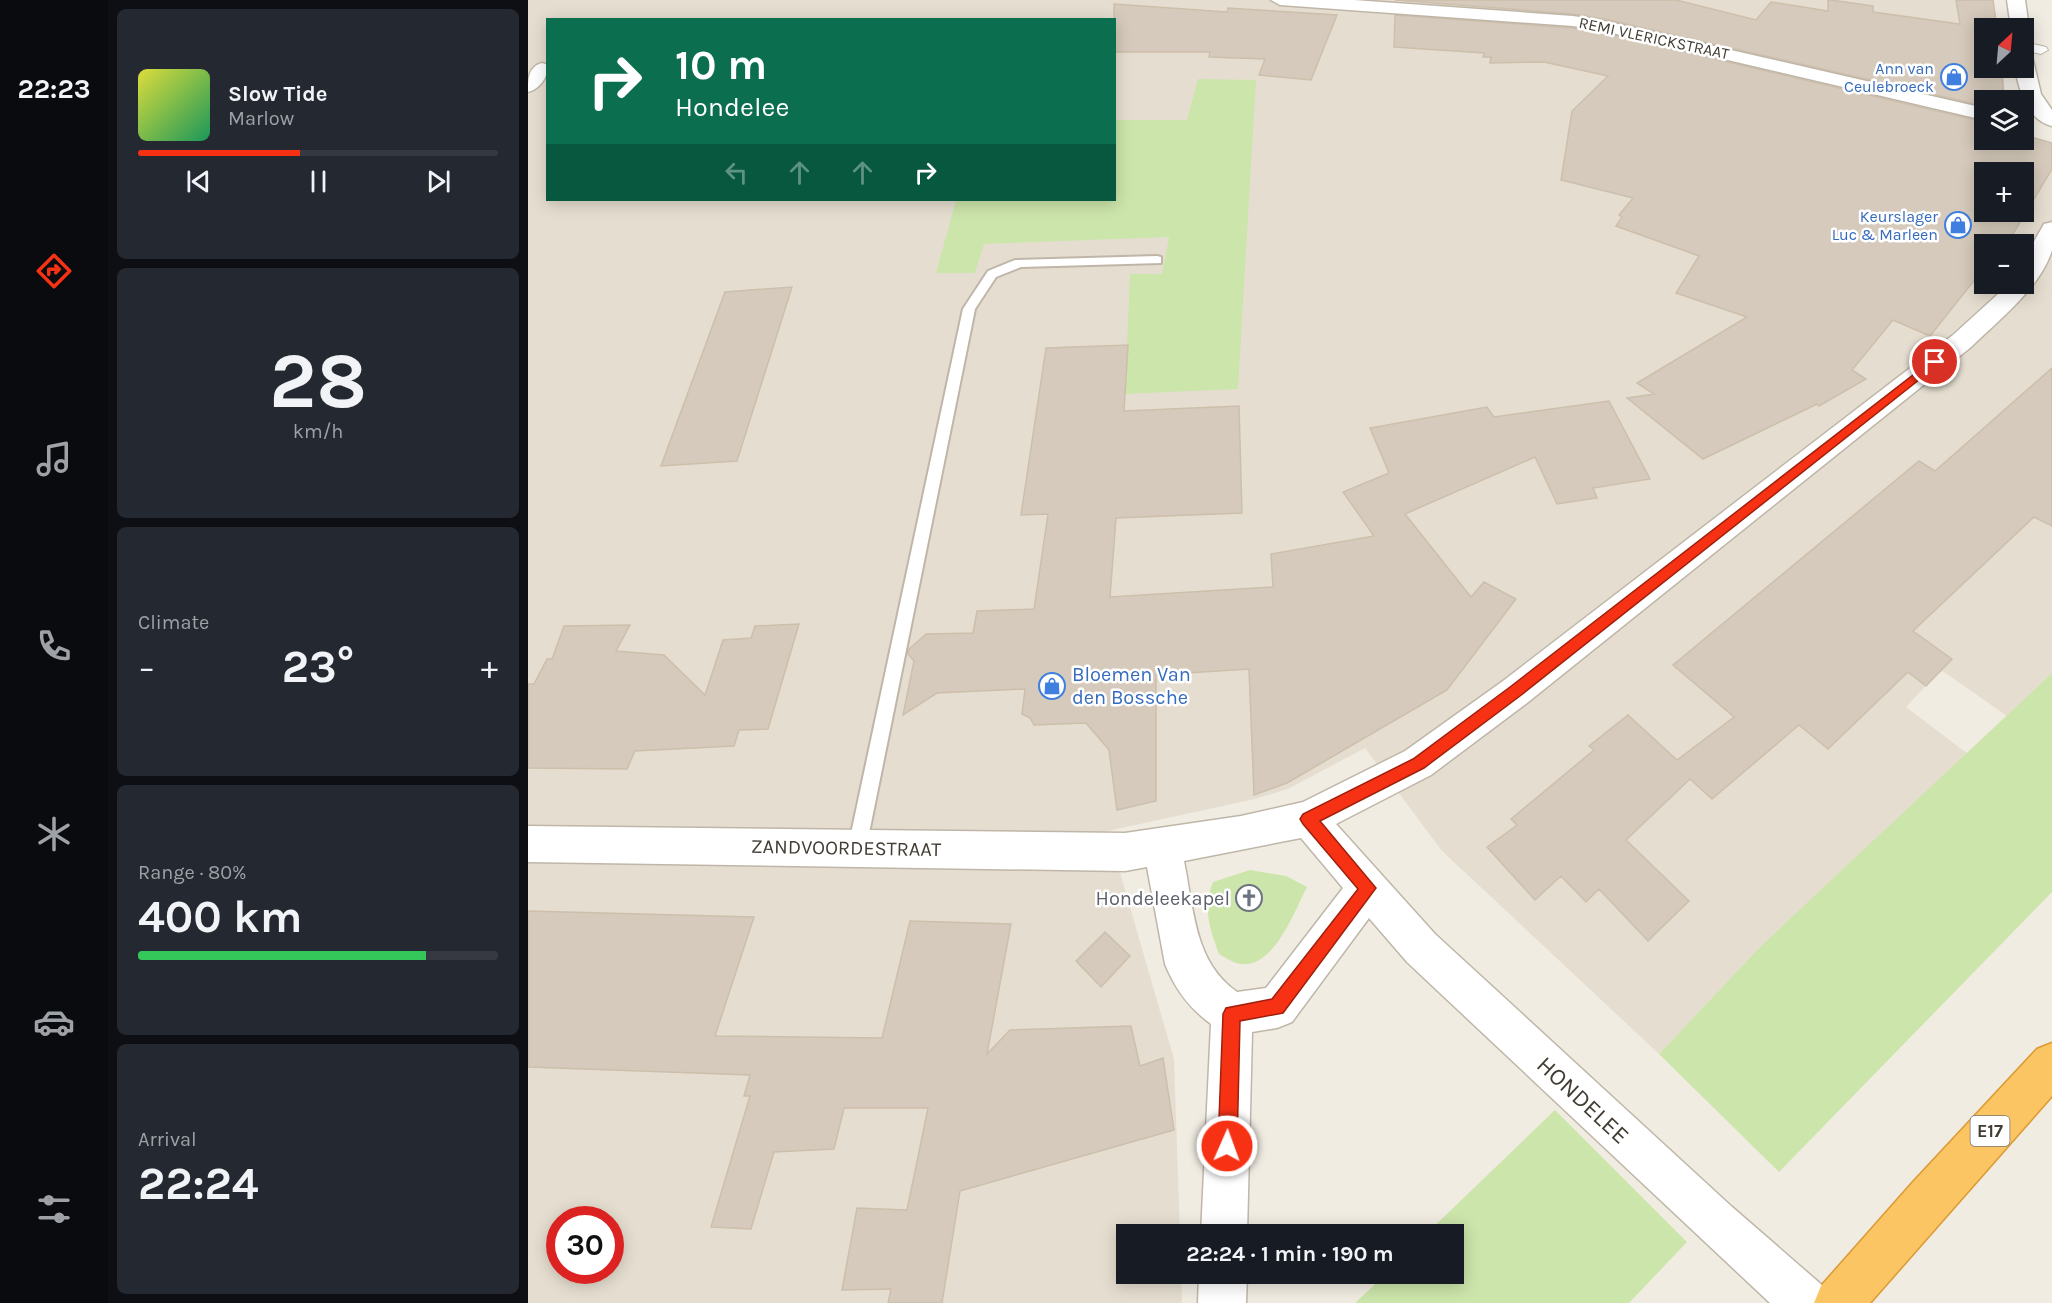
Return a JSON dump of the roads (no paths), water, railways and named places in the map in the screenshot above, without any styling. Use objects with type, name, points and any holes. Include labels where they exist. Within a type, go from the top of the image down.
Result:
[{"type":"highway","name":"E17","points":[[1838,1303],[1929,1198],[2052,1064]]},
{"type":"street","name":"REMI VLERICKSTRAAT","points":[[1281,0],[1573,21],[1617,28],[1669,38],[1814,75],[1974,112]]},
{"type":"street","points":[[2016,0],[2019,18]]},
{"type":"street","points":[[2034,48],[2041,50]]},
{"type":"street","points":[[528,86],[542,69]]},
{"type":"street","points":[[2026,78],[2028,90],[2043,115]]},
{"type":"street","points":[[2034,261],[2052,229]]},
{"type":"street","name":"ZANDVOORDESTRAAT","points":[[528,844],[1125,852],[1241,834],[1308,819],[1418,764],[1515,692],[1922,372],[2014,294]]},
{"type":"street","name":"HONDELEE","points":[[1308,819],[1430,956],[1715,1222],[1806,1303]]},
{"type":"street","points":[[1162,846],[1185,964],[1207,996],[1232,1014],[1276,1007],[1368,888]]},
{"type":"street","points":[[1224,1224],[1232,1014]]},
{"type":"street","points":[[1222,1303],[1223,1284]]},
{"type":"lane","points":[[857,848],[969,309],[992,274],[1019,263],[1157,260]]},
{"type":"place","name":"Ann van Ceulebroeck","points":[[1954,77]]},
{"type":"place","name":"Keurslager Luc & Marleen","points":[[1958,225]]},
{"type":"place","name":"Bloemen Van den Bossche","points":[[1052,686]]},
{"type":"place","name":"Hondeleekapel","points":[[1249,898]]}]
